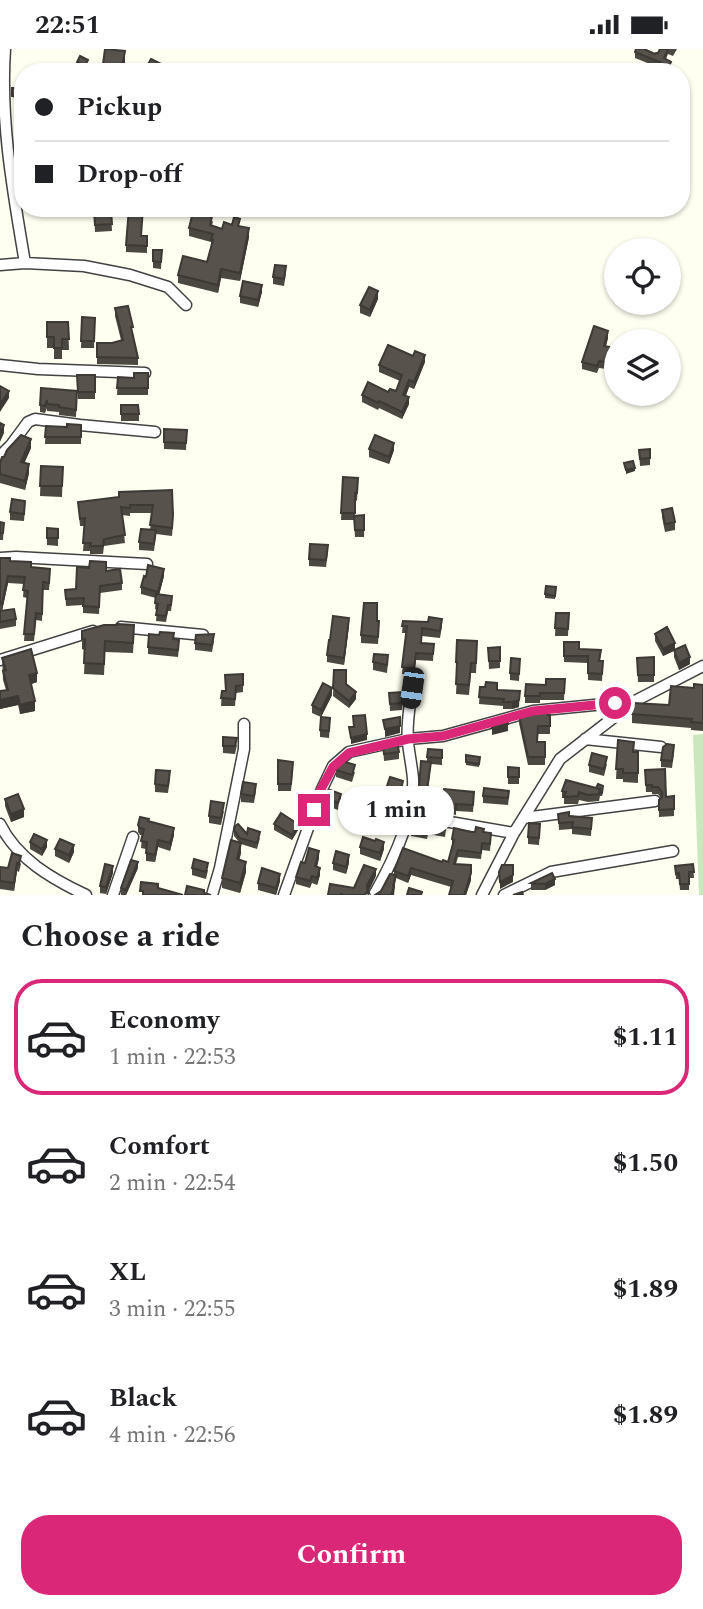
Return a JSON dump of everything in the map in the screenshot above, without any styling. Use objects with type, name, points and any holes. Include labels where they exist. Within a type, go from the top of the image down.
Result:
[{"type":"street","points":[[5,49],[4,86],[9,165],[14,196]]},
{"type":"street","points":[[17,217],[25,263]]},
{"type":"street","points":[[0,265],[25,263],[84,266],[130,275],[168,287],[186,305]]},
{"type":"street","points":[[0,365],[145,373]]},
{"type":"street","points":[[0,456],[28,422],[36,419],[155,432]]},
{"type":"street","points":[[0,558],[147,564]]},
{"type":"street","points":[[0,660],[108,626],[203,635]]},
{"type":"street","points":[[482,895],[514,833],[560,759],[635,701],[703,666]]},
{"type":"street","points":[[374,895],[386,874],[410,812],[413,780],[408,717],[412,688]]},
{"type":"street","points":[[284,895],[321,789],[333,767],[349,753],[408,739],[443,736],[533,711],[635,701]]},
{"type":"street","points":[[212,895],[238,782],[244,749],[244,724]]},
{"type":"street","points":[[585,739],[661,747]]},
{"type":"street","points":[[524,818],[655,801]]},
{"type":"street","points":[[410,812],[514,833]]},
{"type":"street","points":[[0,824],[6,836],[28,860],[59,882],[86,895]]},
{"type":"street","points":[[113,895],[134,837]]},
{"type":"street","points":[[504,895],[551,872],[673,851]]},
{"type":"green space","points":[[703,734],[703,895],[699,895],[693,735]]},
{"type":"building","points":[[105,49],[125,51],[123,63],[103,63]]},
{"type":"building","points":[[636,49],[644,49],[655,54],[660,49],[668,49],[664,58],[671,62],[662,63],[635,52]]},
{"type":"building","points":[[80,56],[88,60],[86,63],[77,62]]},
{"type":"building","points":[[94,217],[112,217],[112,224],[95,225]]},
{"type":"building","points":[[128,217],[142,217],[141,236],[147,236],[147,246],[126,245]]},
{"type":"building","points":[[192,217],[212,217],[210,225],[222,229],[224,222],[232,225],[234,217],[240,219],[238,226],[249,228],[240,273],[221,269],[218,285],[178,275],[183,256],[207,262],[213,240],[213,234],[189,228]]},
{"type":"building","points":[[153,250],[162,250],[161,262],[153,261]]},
{"type":"building","points":[[275,265],[286,266],[284,279],[273,277]]},
{"type":"building","points":[[243,281],[262,285],[258,300],[240,296]]},
{"type":"building","points":[[369,287],[378,291],[370,310],[360,305]]},
{"type":"building","points":[[128,306],[138,358],[97,357],[97,343],[123,340],[115,308]]},
{"type":"building","points":[[82,317],[95,318],[94,341],[81,341]]},
{"type":"building","points":[[47,322],[68,322],[69,339],[62,339],[62,348],[54,348],[54,337],[47,337]]},
{"type":"building","points":[[594,326],[604,330],[604,362],[599,361],[597,366],[582,362]]},
{"type":"building","points":[[388,345],[413,356],[415,351],[425,355],[414,382],[409,380],[403,395],[409,397],[402,412],[362,395],[368,382],[388,392],[390,389],[396,391],[402,375],[379,365]]},
{"type":"building","points":[[134,373],[148,373],[148,388],[117,388],[118,377],[134,378]]},
{"type":"building","points":[[77,375],[95,375],[95,392],[78,392]]},
{"type":"building","points":[[0,386],[9,391],[0,404]]},
{"type":"building","points":[[41,388],[77,391],[76,410],[47,404],[47,400],[45,406],[40,405]]},
{"type":"building","points":[[121,405],[138,405],[139,414],[121,414]]},
{"type":"building","points":[[67,424],[81,425],[81,437],[45,437],[46,426],[67,427]]},
{"type":"building","points":[[164,429],[187,430],[186,443],[164,442]]},
{"type":"building","points":[[21,435],[31,439],[21,462],[29,464],[25,481],[0,474],[2,457]]},
{"type":"building","points":[[375,435],[394,443],[389,457],[369,449]]},
{"type":"building","points":[[650,449],[650,458],[640,459],[639,450]]},
{"type":"building","points":[[633,461],[635,468],[626,470],[624,463]]},
{"type":"building","points":[[41,466],[63,467],[62,486],[40,486]]},
{"type":"building","points":[[343,477],[358,478],[355,513],[341,513]]},
{"type":"building","points":[[172,490],[172,528],[150,525],[153,505],[130,505],[130,508],[121,507],[125,535],[104,539],[103,546],[83,543],[85,518],[80,519],[78,502],[119,497],[119,492]]},
{"type":"building","points":[[12,499],[25,501],[24,514],[10,512]]},
{"type":"building","points":[[672,508],[675,522],[665,524],[662,510]]},
{"type":"building","points":[[364,515],[364,530],[355,530],[354,516]]},
{"type":"building","points":[[0,522],[4,523],[3,533],[0,533]]},
{"type":"building","points":[[47,528],[58,529],[58,538],[47,538]]},
{"type":"building","points":[[141,529],[156,530],[154,544],[139,542]]},
{"type":"building","points":[[310,544],[328,545],[326,560],[309,559]]},
{"type":"building","points":[[0,558],[31,562],[31,567],[50,569],[49,583],[43,582],[42,614],[36,613],[34,634],[24,634],[28,591],[23,590],[25,577],[8,576],[2,604],[0,603]]},
{"type":"building","points":[[90,561],[106,562],[106,571],[120,569],[122,583],[100,586],[99,607],[83,606],[84,598],[66,599],[65,590],[76,589],[77,567],[89,568]]},
{"type":"building","points":[[148,565],[164,569],[158,592],[141,587]]},
{"type":"building","points":[[546,586],[556,587],[555,596],[545,594]]},
{"type":"building","points":[[156,594],[172,596],[166,616],[156,615]]},
{"type":"building","points":[[364,603],[377,603],[378,637],[361,635]]},
{"type":"building","points":[[14,609],[16,619],[0,622],[0,611]]},
{"type":"building","points":[[556,613],[569,613],[568,629],[555,628]]},
{"type":"building","points":[[333,616],[349,618],[344,658],[327,655]]},
{"type":"building","points":[[429,617],[442,619],[440,631],[422,628],[421,643],[434,644],[433,654],[416,653],[414,669],[402,667],[407,626],[402,626],[403,621],[428,622]]},
{"type":"building","points":[[117,624],[134,625],[133,643],[105,641],[104,664],[84,663],[85,639],[82,639],[82,631]]},
{"type":"building","points":[[667,627],[675,643],[663,649],[655,634]]},
{"type":"building","points":[[160,632],[174,633],[173,639],[179,640],[178,650],[148,647],[149,634],[159,635]]},
{"type":"building","points":[[214,634],[212,645],[195,643],[196,635]]},
{"type":"building","points":[[457,640],[477,641],[476,663],[471,663],[469,685],[456,684]]},
{"type":"building","points":[[564,642],[579,642],[579,649],[601,650],[599,661],[603,661],[602,674],[588,673],[588,656],[564,656]]},
{"type":"building","points":[[685,645],[690,657],[679,663],[674,650]]},
{"type":"building","points":[[500,647],[500,661],[489,661],[488,648]]},
{"type":"building","points":[[31,649],[37,673],[29,675],[35,701],[20,705],[18,696],[0,700],[0,691],[8,690],[2,658]]},
{"type":"building","points":[[374,654],[388,655],[387,665],[373,662]]},
{"type":"building","points":[[654,657],[654,675],[638,675],[637,658]]},
{"type":"building","points":[[511,658],[520,659],[519,674],[510,673]]},
{"type":"building","points":[[334,670],[346,670],[346,684],[356,692],[349,701],[333,688]]},
{"type":"building","points":[[243,674],[243,685],[236,686],[235,699],[221,698],[222,691],[226,691],[225,675]]},
{"type":"building","points":[[546,679],[565,679],[564,693],[525,696],[526,684],[546,685]]},
{"type":"building","points":[[486,682],[497,683],[497,690],[520,691],[519,700],[503,702],[504,699],[479,697],[480,687],[485,687]]},
{"type":"building","points":[[323,683],[332,688],[321,710],[312,705]]},
{"type":"building","points":[[694,684],[703,685],[703,723],[691,722],[692,719],[632,714],[634,703],[669,705],[671,686],[694,688]]},
{"type":"building","points":[[403,692],[402,703],[390,704],[389,693]]},
{"type":"building","points":[[548,709],[550,726],[538,726],[537,742],[545,742],[545,757],[528,757],[519,715]]},
{"type":"building","points":[[365,715],[367,734],[351,738],[349,727],[354,727],[353,716]]},
{"type":"building","points":[[321,717],[330,718],[329,731],[320,730]]},
{"type":"building","points":[[400,717],[400,726],[385,729],[383,720]]},
{"type":"building","points":[[507,719],[508,724],[492,728],[491,723]]},
{"type":"building","points":[[223,737],[237,738],[235,746],[223,746]]},
{"type":"building","points":[[618,740],[634,742],[633,752],[638,752],[638,773],[623,773],[623,769],[616,769]]},
{"type":"building","points":[[397,742],[399,752],[384,754],[383,745]]},
{"type":"building","points":[[667,744],[674,745],[672,761],[661,760],[663,747]]},
{"type":"building","points":[[428,749],[442,750],[442,758],[427,757]]},
{"type":"building","points":[[592,753],[607,757],[604,769],[589,765]]},
{"type":"building","points":[[466,755],[480,757],[479,764],[466,762]]},
{"type":"building","points":[[278,760],[293,762],[291,784],[278,784]]},
{"type":"building","points":[[342,761],[355,765],[352,775],[336,770]]},
{"type":"building","points":[[421,761],[431,762],[427,790],[443,793],[444,789],[474,792],[473,805],[456,804],[456,809],[418,800]]},
{"type":"building","points":[[508,767],[519,768],[519,777],[508,777]]},
{"type":"building","points":[[665,769],[666,797],[674,796],[674,809],[659,810],[662,792],[658,787],[646,785],[645,770]]},
{"type":"building","points":[[156,770],[170,771],[168,786],[155,784]]},
{"type":"building","points":[[390,777],[403,781],[388,815],[377,810]]},
{"type":"building","points":[[566,780],[600,789],[599,794],[579,792],[578,796],[564,797],[566,792],[562,791]]},
{"type":"building","points":[[243,782],[256,784],[254,796],[241,794]]},
{"type":"building","points":[[598,784],[603,786],[602,793],[596,788]]},
{"type":"building","points":[[484,788],[509,791],[508,798],[483,796]]},
{"type":"building","points":[[330,790],[341,794],[338,803],[327,799]]},
{"type":"building","points":[[18,794],[24,809],[11,814],[5,799]]},
{"type":"building","points":[[211,801],[224,803],[221,818],[209,816]]},
{"type":"building","points":[[569,812],[569,816],[592,818],[591,829],[572,827],[573,822],[559,823],[558,814]]},
{"type":"building","points":[[281,813],[298,824],[292,835],[274,824]]},
{"type":"building","points":[[140,817],[174,828],[170,843],[158,840],[155,855],[146,853],[147,842],[141,841],[144,829],[138,825]]},
{"type":"building","points":[[414,817],[446,823],[445,830],[428,828],[427,832],[411,829]]},
{"type":"building","points":[[529,823],[540,824],[539,838],[528,837]]},
{"type":"building","points":[[238,824],[247,834],[248,828],[260,832],[257,843],[240,838],[234,830]]},
{"type":"building","points":[[476,827],[491,833],[490,844],[482,843],[481,853],[458,850],[454,864],[471,865],[464,895],[449,895],[453,881],[411,868],[408,876],[394,871],[403,848],[448,862],[454,828],[475,832]]},
{"type":"building","points":[[34,834],[47,840],[42,849],[30,842]]},
{"type":"building","points":[[363,837],[384,842],[380,853],[360,847]]},
{"type":"building","points":[[60,839],[74,845],[69,855],[55,849]]},
{"type":"building","points":[[231,840],[241,843],[237,859],[246,862],[240,883],[222,878]]},
{"type":"building","points":[[309,848],[319,851],[315,866],[320,868],[317,878],[312,876],[310,881],[296,877],[301,862],[305,863]]},
{"type":"building","points":[[336,851],[349,855],[346,867],[333,863]]},
{"type":"building","points":[[12,853],[21,856],[19,864],[17,863],[14,883],[0,881],[0,867],[8,868]]},
{"type":"building","points":[[194,859],[208,863],[206,872],[192,868]]},
{"type":"building","points":[[131,860],[138,862],[126,890],[121,888]]},
{"type":"building","points":[[105,864],[113,866],[106,887],[100,886]]},
{"type":"building","points":[[693,864],[694,872],[689,872],[689,884],[680,884],[675,866]]},
{"type":"building","points":[[364,865],[376,869],[367,885],[369,893],[328,895],[330,884],[354,888]]},
{"type":"building","points":[[502,865],[513,865],[513,875],[500,882],[499,872]]},
{"type":"building","points":[[262,868],[280,874],[276,888],[258,883]]},
{"type":"building","points":[[552,873],[555,879],[545,884],[531,883]]},
{"type":"building","points":[[390,874],[396,875],[391,895],[375,895],[381,891]]},
{"type":"building","points":[[141,882],[158,884],[158,888],[183,895],[143,895],[143,891],[140,891]]},
{"type":"building","points":[[187,886],[204,890],[204,893],[211,895],[185,895]]},
{"type":"building","points":[[409,888],[422,892],[421,895],[407,895]]},
{"type":"route","points":[[314,810],[333,767],[349,753],[408,739],[443,736],[533,711],[615,703]]}]
